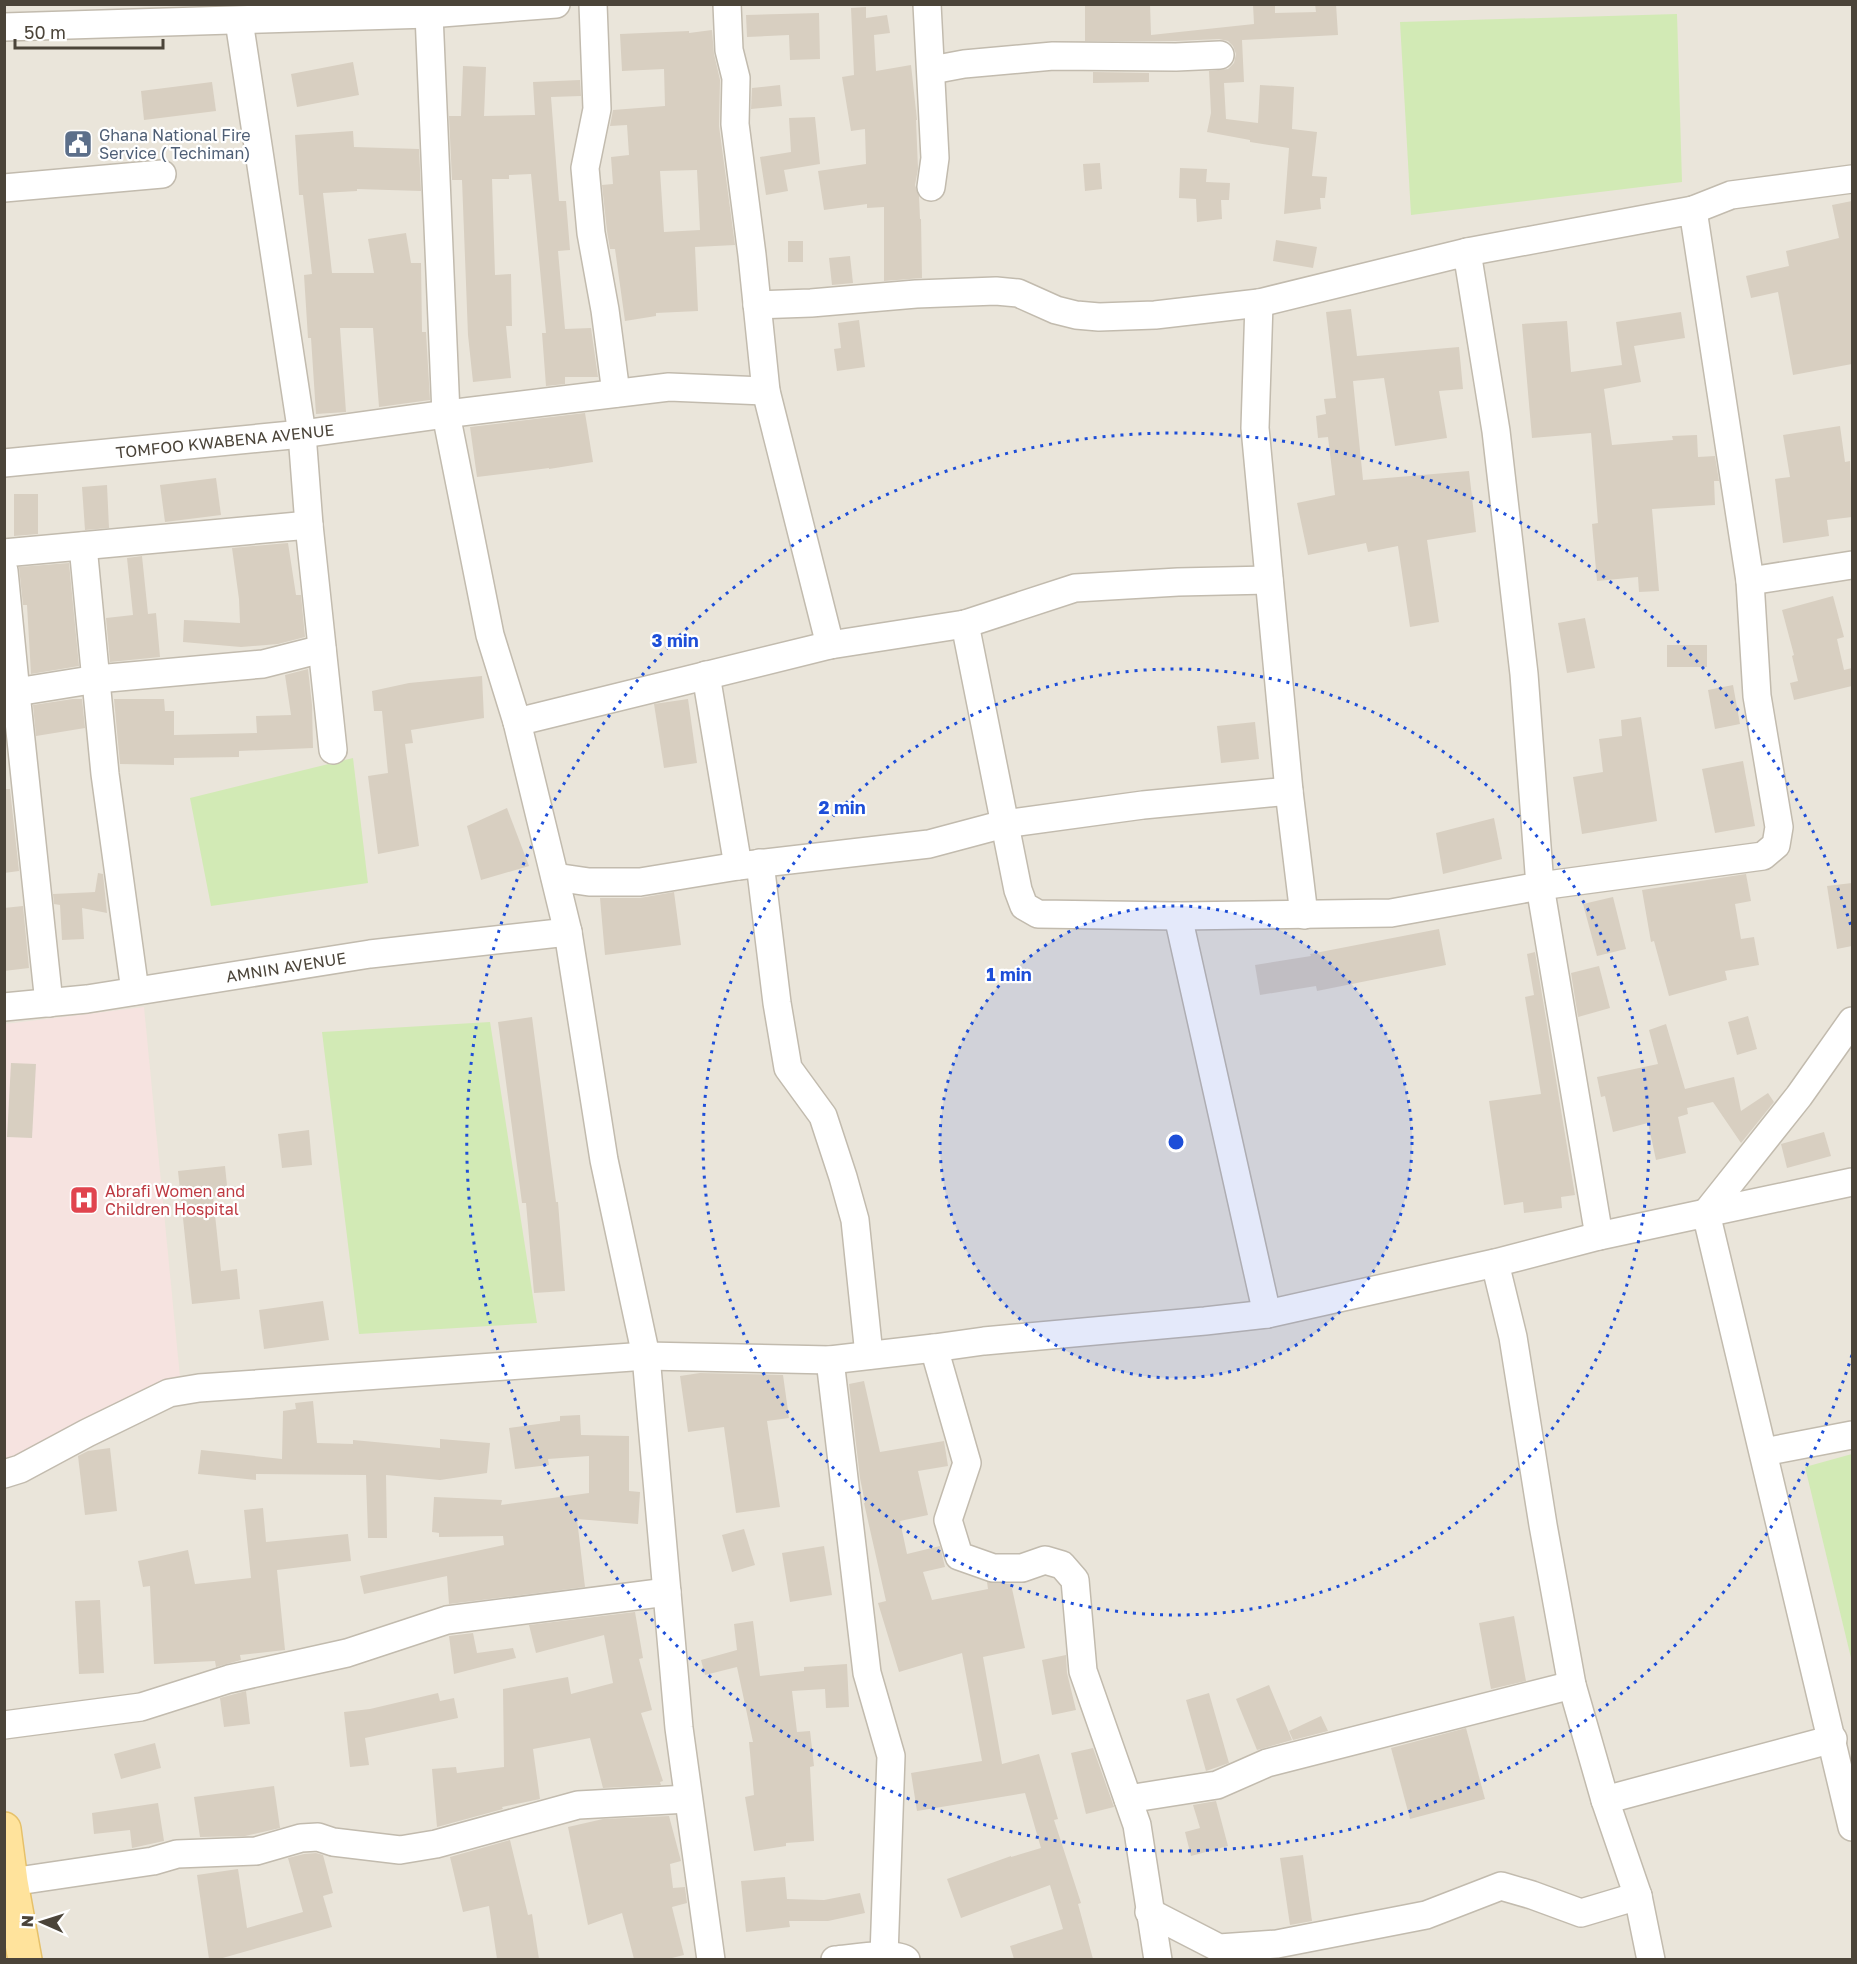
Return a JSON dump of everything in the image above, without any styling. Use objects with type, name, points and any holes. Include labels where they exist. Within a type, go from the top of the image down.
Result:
[{"type":"main road","points":[[4,1829],[25,1959]]},
{"type":"street","points":[[21,19],[239,21],[396,10],[429,14],[556,4]]},
{"type":"street","points":[[593,4],[597,109],[585,168],[591,233],[616,393]]},
{"type":"street","points":[[727,4],[729,50],[736,78],[735,124],[766,391],[830,645]]},
{"type":"street","points":[[927,4],[935,158],[931,187]]},
{"type":"street","points":[[429,14],[446,414],[490,635],[517,722],[567,932],[604,1160],[646,1356],[679,1728],[711,1959]]},
{"type":"street","points":[[239,21],[302,434],[309,525],[333,750]]},
{"type":"street","points":[[932,70],[964,64],[1053,56],[1220,55]]},
{"type":"street","points":[[4,188],[162,174]]},
{"type":"street","points":[[757,305],[996,291],[1018,293],[1056,310],[1076,315],[1099,317],[1155,315],[1259,303],[1467,252],[1693,210],[1731,195],[1852,179]]},
{"type":"street","points":[[965,624],[1018,890],[1024,906],[1038,914],[1178,916],[1391,913],[1540,886],[1763,856],[1776,845],[1779,827],[1757,696],[1750,581],[1693,210]]},
{"type":"street","points":[[1467,252],[1496,431],[1524,674],[1540,886],[1599,1236]]},
{"type":"street","points":[[1259,303],[1255,428],[1289,791],[1304,915]]},
{"type":"street","name":"TOMFOO KWABENA AVENUE","points":[[4,463],[302,434],[669,387],[766,391]]},
{"type":"street","points":[[4,553],[309,525]]},
{"type":"street","points":[[83,546],[105,774],[135,991]]},
{"type":"street","points":[[1750,581],[1852,565]]},
{"type":"street","points":[[4,571],[10,694],[49,1003]]},
{"type":"street","points":[[517,722],[830,645],[965,624],[1075,588],[1269,580]]},
{"type":"street","points":[[10,694],[97,679],[263,664],[322,649]]},
{"type":"street","points":[[706,675],[749,865],[788,1068],[823,1116],[855,1221],[869,1355]]},
{"type":"street","points":[[555,877],[589,882],[640,882],[749,865],[929,844],[1004,824],[1143,805],[1289,791]]},
{"type":"street","points":[[1178,916],[1267,1314]]},
{"type":"street","name":"AMNIN AVENUE","points":[[4,1007],[135,991],[370,954],[567,932]]},
{"type":"street","points":[[1706,1213],[1799,1096],[1852,1021]]},
{"type":"street","points":[[4,1474],[20,1469],[169,1393],[199,1388],[646,1356],[830,1360],[984,1341],[1205,1322],[1267,1314],[1495,1263],[1599,1236],[1852,1182]]},
{"type":"street","points":[[1706,1213],[1833,1739],[1852,1827]]},
{"type":"street","points":[[1495,1263],[1513,1337],[1543,1525],[1572,1684],[1605,1800],[1638,1896],[1650,1959]]},
{"type":"street","points":[[933,1348],[967,1463],[948,1520],[959,1556],[993,1568],[1022,1569],[1045,1560],[1062,1565],[1075,1580],[1083,1671],[1137,1825],[1158,1959]]},
{"type":"street","points":[[830,1360],[867,1673],[891,1756],[895,1958],[835,1959]]},
{"type":"street","points":[[1764,1452],[1852,1435]]},
{"type":"street","points":[[4,1725],[141,1707],[229,1679],[347,1653],[447,1620],[667,1592]]},
{"type":"street","points":[[1128,1799],[1217,1785],[1267,1763],[1572,1684]]},
{"type":"street","points":[[1605,1800],[1833,1739]]},
{"type":"street","points":[[11,1882],[153,1861],[177,1854],[256,1851],[301,1838],[318,1837],[333,1842],[400,1850],[475,1834],[578,1804],[688,1799]]},
{"type":"street","points":[[1149,1912],[1219,1948],[1277,1944],[1426,1915],[1501,1886],[1581,1913],[1638,1896]]},
{"type":"shaded area","points":[[5,5],[1852,5],[1852,1959],[5,1959]]},
{"type":"shaded area","name":"Abrafi Women and Children Hospital","points":[[144,1007],[180,1377],[5,1461],[5,1024]]},
{"type":"green space","points":[[1677,14],[1682,182],[1411,215],[1400,22]]},
{"type":"green space","points":[[353,758],[368,883],[211,906],[190,798]]},
{"type":"green space","points":[[490,1022],[537,1323],[359,1334],[322,1032]]},
{"type":"green space","points":[[1852,1454],[1852,1662],[1805,1467]]},
{"type":"building","points":[[1085,4],[1150,4],[1151,35],[1254,24],[1253,4],[1275,4],[1275,13],[1316,12],[1315,4],[1336,4],[1338,35],[1242,40],[1244,82],[1224,83],[1226,119],[1258,123],[1260,85],[1294,87],[1292,129],[1317,132],[1312,176],[1327,177],[1325,198],[1320,198],[1321,209],[1284,214],[1289,148],[1207,132],[1211,113],[1209,71],[1228,69],[1234,63],[1236,54],[1228,41],[1219,39],[1085,41]]},
{"type":"building","points":[[866,7],[866,18],[887,15],[890,33],[874,35],[876,71],[911,65],[917,120],[918,169],[915,185],[919,196],[921,219],[922,278],[884,281],[884,207],[867,208],[867,204],[824,210],[818,171],[866,164],[865,129],[851,131],[842,77],[854,75],[851,8]]},
{"type":"building","points":[[819,13],[820,59],[790,60],[789,35],[747,37],[746,15]]},
{"type":"building","points":[[712,30],[714,54],[720,80],[719,126],[735,245],[695,247],[698,311],[656,313],[656,316],[625,321],[615,249],[610,249],[602,185],[613,184],[611,157],[629,155],[627,125],[610,126],[613,110],[665,106],[664,69],[622,71],[620,34],[689,31],[689,33]],"holes":[[[697,170],[700,230],[664,232],[660,171]]]},
{"type":"building","points":[[353,62],[359,95],[297,107],[291,74]]},
{"type":"building","points":[[463,66],[486,67],[484,116],[535,115],[533,82],[580,80],[581,96],[551,97],[559,201],[566,201],[570,250],[558,251],[565,329],[591,328],[598,377],[565,377],[565,384],[546,386],[542,333],[546,333],[531,174],[509,175],[509,179],[492,179],[495,275],[511,274],[512,326],[506,326],[511,378],[473,382],[468,335],[462,180],[452,180],[449,116],[461,116]]},
{"type":"building","points":[[1093,72],[1149,73],[1149,82],[1093,83]]},
{"type":"building","points":[[212,82],[216,111],[144,120],[141,91]]},
{"type":"building","points":[[780,85],[782,106],[751,109],[752,88]]},
{"type":"building","points":[[815,117],[820,164],[784,170],[788,191],[766,195],[760,157],[791,152],[789,118]]},
{"type":"building","points":[[353,131],[354,147],[419,149],[421,191],[357,189],[357,191],[323,193],[332,273],[374,273],[368,239],[406,233],[411,263],[421,263],[422,332],[426,332],[430,400],[379,407],[373,328],[340,328],[346,412],[316,414],[304,275],[312,274],[303,195],[299,195],[295,135]]},
{"type":"building","points":[[1100,163],[1102,189],[1085,191],[1083,164]]},
{"type":"building","points":[[1180,168],[1207,169],[1206,182],[1230,183],[1229,200],[1221,200],[1222,219],[1197,222],[1196,199],[1179,198]]},
{"type":"building","points":[[1852,201],[1852,364],[1793,375],[1778,292],[1751,298],[1746,276],[1789,266],[1786,251],[1839,238],[1832,205]]},
{"type":"building","points":[[1276,240],[1317,247],[1313,268],[1273,261]]},
{"type":"building","points":[[788,241],[803,241],[803,262],[788,262]]},
{"type":"building","points":[[850,256],[853,283],[832,285],[829,258]]},
{"type":"building","points":[[1351,309],[1357,356],[1459,347],[1463,389],[1439,391],[1447,438],[1395,446],[1384,378],[1353,381],[1363,480],[1469,471],[1476,532],[1427,540],[1439,622],[1410,627],[1398,546],[1368,552],[1366,543],[1308,555],[1297,503],[1335,495],[1328,437],[1318,438],[1316,416],[1326,414],[1324,399],[1336,398],[1326,312]]},
{"type":"building","points":[[1681,312],[1685,338],[1634,346],[1641,382],[1604,389],[1612,445],[1673,440],[1672,436],[1697,435],[1698,457],[1715,456],[1719,481],[1714,481],[1715,505],[1652,509],[1659,591],[1639,592],[1638,577],[1597,581],[1592,524],[1598,523],[1591,433],[1532,438],[1522,324],[1567,321],[1571,372],[1622,365],[1616,322]]},
{"type":"building","points":[[859,320],[865,367],[837,371],[834,349],[841,348],[838,323]]},
{"type":"building","points":[[585,413],[593,462],[477,477],[470,427]]},
{"type":"building","points":[[1840,426],[1845,462],[1850,461],[1852,517],[1827,520],[1829,536],[1783,543],[1775,479],[1790,477],[1783,435]]},
{"type":"building","points":[[216,478],[221,515],[165,522],[160,485]]},
{"type":"building","points":[[107,485],[109,528],[85,530],[82,487]]},
{"type":"building","points":[[14,494],[38,494],[38,534],[14,536]]},
{"type":"building","points":[[288,543],[296,595],[301,595],[305,637],[278,644],[241,647],[183,642],[184,620],[240,623],[232,548]]},
{"type":"building","points":[[142,556],[148,614],[156,613],[160,657],[110,662],[106,618],[133,615],[127,558]]},
{"type":"building","points":[[69,563],[79,666],[31,674],[27,605],[23,605],[19,567]]},
{"type":"building","points":[[1833,596],[1844,637],[1837,639],[1844,670],[1852,668],[1852,686],[1794,700],[1790,683],[1798,681],[1792,656],[1794,655],[1782,610]]},
{"type":"building","points":[[1585,618],[1595,668],[1567,673],[1558,623]]},
{"type":"building","points":[[1667,645],[1707,645],[1707,667],[1667,667]]},
{"type":"building","points":[[308,669],[313,748],[239,751],[239,757],[174,758],[174,765],[120,764],[114,699],[164,699],[165,711],[174,711],[174,735],[257,733],[256,716],[291,715],[285,675]]},
{"type":"building","points":[[482,676],[484,718],[411,730],[413,743],[405,744],[419,846],[378,854],[368,776],[388,773],[382,711],[374,711],[372,691],[409,683]]},
{"type":"building","points":[[1733,685],[1740,724],[1715,729],[1708,690]]},
{"type":"building","points":[[82,699],[85,728],[36,736],[33,705]]},
{"type":"building","points":[[688,699],[697,763],[664,768],[654,704]]},
{"type":"building","points":[[1641,717],[1657,821],[1582,834],[1573,777],[1603,772],[1599,739],[1622,736],[1621,720]]},
{"type":"building","points":[[1255,722],[1259,759],[1221,763],[1217,726]]},
{"type":"building","points":[[1743,761],[1755,826],[1715,833],[1702,769]]},
{"type":"building","points":[[4,789],[10,789],[19,871],[4,873]]},
{"type":"building","points":[[507,808],[529,866],[481,880],[467,826]]},
{"type":"building","points":[[1494,818],[1502,859],[1443,874],[1436,833]]},
{"type":"building","points":[[98,873],[103,874],[107,913],[82,908],[84,939],[62,940],[60,905],[54,904],[53,894],[95,892]]},
{"type":"building","points":[[1746,874],[1751,901],[1735,904],[1741,939],[1754,937],[1759,965],[1725,971],[1727,980],[1669,996],[1654,941],[1651,942],[1642,890]]},
{"type":"building","points":[[1852,883],[1852,946],[1837,949],[1827,886]]},
{"type":"building","points":[[674,892],[681,945],[605,955],[600,898],[640,898]]},
{"type":"building","points":[[1613,897],[1626,949],[1597,956],[1583,904]]},
{"type":"building","points":[[23,906],[29,968],[4,971],[4,908]]},
{"type":"building","points":[[1439,929],[1446,965],[1317,991],[1316,986],[1260,995],[1255,965],[1311,956],[1310,954]]},
{"type":"building","points":[[1535,952],[1575,1195],[1561,1197],[1562,1208],[1524,1213],[1523,1202],[1504,1205],[1489,1101],[1541,1094],[1525,997],[1534,995],[1527,954]]},
{"type":"building","points":[[1599,966],[1610,1008],[1578,1017],[1571,973]]},
{"type":"building","points":[[1748,1016],[1757,1049],[1737,1055],[1728,1022]]},
{"type":"building","points":[[532,1017],[556,1202],[558,1202],[565,1291],[534,1293],[526,1203],[522,1203],[498,1022]]},
{"type":"building","points":[[1666,1024],[1685,1089],[1734,1077],[1741,1111],[1768,1093],[1774,1102],[1741,1143],[1713,1102],[1687,1108],[1688,1114],[1678,1117],[1686,1153],[1656,1160],[1648,1123],[1613,1132],[1605,1096],[1601,1097],[1597,1077],[1658,1064],[1649,1030]]},
{"type":"building","points":[[11,1063],[36,1064],[32,1138],[7,1137]]},
{"type":"building","points":[[309,1130],[312,1165],[282,1168],[278,1134]]},
{"type":"building","points":[[1824,1132],[1831,1156],[1787,1168],[1781,1144]]},
{"type":"building","points":[[225,1166],[228,1195],[213,1196],[221,1271],[237,1269],[240,1299],[192,1304],[178,1171]]},
{"type":"building","points":[[323,1301],[329,1340],[264,1349],[259,1310]]},
{"type":"building","points":[[700,1373],[783,1375],[789,1418],[767,1421],[780,1507],[736,1513],[724,1427],[688,1432],[680,1376]]},
{"type":"building","points":[[864,1381],[880,1452],[944,1441],[948,1466],[918,1471],[928,1515],[900,1521],[907,1554],[940,1546],[945,1567],[923,1572],[932,1600],[988,1589],[987,1582],[1011,1584],[1025,1648],[983,1657],[1002,1764],[1039,1754],[1058,1819],[1054,1820],[1081,1903],[1078,1904],[1093,1959],[1014,1959],[1010,1946],[1063,1929],[1050,1885],[961,1918],[947,1879],[1041,1848],[1025,1793],[917,1811],[911,1773],[982,1761],[962,1653],[899,1672],[878,1603],[886,1601],[860,1478],[849,1384]]},
{"type":"building","points":[[313,1401],[317,1443],[353,1444],[353,1440],[440,1448],[440,1439],[490,1443],[487,1473],[440,1480],[386,1475],[387,1538],[368,1538],[366,1475],[256,1474],[256,1480],[198,1474],[201,1450],[282,1459],[283,1411],[296,1409],[295,1403]]},
{"type":"building","points":[[580,1415],[581,1435],[629,1436],[629,1491],[640,1492],[638,1524],[577,1519],[585,1587],[449,1604],[447,1576],[364,1594],[360,1576],[504,1545],[503,1536],[439,1537],[439,1533],[432,1532],[434,1497],[502,1500],[501,1505],[589,1493],[589,1456],[548,1459],[549,1465],[515,1469],[509,1428],[560,1421],[560,1416]]},
{"type":"building","points":[[110,1448],[117,1511],[85,1515],[78,1456],[88,1451]]},
{"type":"building","points":[[263,1508],[266,1542],[348,1534],[351,1561],[277,1570],[285,1650],[240,1655],[241,1660],[216,1667],[215,1661],[154,1664],[150,1586],[143,1587],[138,1561],[188,1550],[195,1584],[251,1578],[244,1510]]},
{"type":"building","points":[[744,1529],[755,1565],[732,1572],[722,1535]]},
{"type":"building","points":[[824,1546],[832,1595],[790,1602],[782,1553]]},
{"type":"building","points":[[100,1600],[104,1673],[79,1674],[75,1601]]},
{"type":"building","points":[[635,1612],[643,1658],[639,1659],[652,1710],[641,1713],[663,1781],[660,1782],[661,1785],[603,1788],[590,1738],[533,1749],[540,1799],[502,1807],[503,1809],[437,1827],[432,1769],[456,1767],[457,1773],[504,1767],[503,1689],[568,1677],[571,1694],[613,1683],[604,1635],[536,1653],[529,1625]]},
{"type":"building","points":[[1514,1616],[1526,1681],[1491,1689],[1479,1623]]},
{"type":"building","points":[[753,1621],[760,1676],[804,1671],[804,1667],[847,1664],[849,1707],[826,1708],[825,1689],[792,1691],[797,1732],[810,1731],[814,1766],[810,1767],[814,1841],[786,1843],[786,1846],[754,1851],[745,1797],[754,1795],[749,1742],[753,1742],[737,1667],[705,1675],[701,1660],[737,1650],[734,1624]]},
{"type":"building","points":[[473,1633],[477,1653],[513,1648],[516,1658],[454,1674],[449,1636]]},
{"type":"building","points":[[1066,1655],[1067,1673],[1076,1710],[1052,1715],[1042,1660]]},
{"type":"building","points":[[1269,1685],[1292,1740],[1257,1750],[1236,1699]]},
{"type":"building","points":[[246,1691],[250,1724],[224,1727],[220,1698]]},
{"type":"building","points":[[438,1693],[440,1701],[454,1698],[458,1718],[365,1738],[369,1765],[350,1767],[344,1712],[370,1709]]},
{"type":"building","points":[[1209,1693],[1229,1763],[1206,1771],[1186,1700]]},
{"type":"building","points":[[1321,1716],[1328,1731],[1293,1740],[1289,1731]]},
{"type":"building","points":[[1466,1728],[1485,1799],[1410,1819],[1391,1748]]},
{"type":"building","points":[[155,1743],[161,1768],[121,1779],[114,1754]]},
{"type":"building","points":[[1093,1748],[1114,1807],[1086,1814],[1071,1753]]},
{"type":"building","points":[[274,1786],[280,1828],[245,1836],[200,1837],[194,1797]]},
{"type":"building","points":[[1216,1801],[1228,1846],[1191,1856],[1185,1832],[1200,1828],[1193,1805]]},
{"type":"building","points":[[158,1803],[164,1841],[132,1848],[130,1830],[94,1834],[92,1813]]},
{"type":"building","points":[[669,1816],[681,1861],[670,1864],[673,1888],[685,1887],[687,1903],[672,1907],[684,1955],[668,1959],[634,1959],[622,1913],[588,1925],[568,1827],[603,1819]]},
{"type":"building","points":[[510,1840],[528,1915],[532,1914],[539,1959],[497,1959],[489,1906],[463,1912],[450,1857]]},
{"type":"building","points":[[316,1853],[323,1855],[333,1893],[323,1896],[332,1927],[219,1959],[209,1959],[197,1875],[238,1869],[247,1928],[303,1912],[288,1858]]},
{"type":"building","points":[[1303,1855],[1312,1921],[1290,1925],[1280,1858]]},
{"type":"building","points":[[785,1877],[787,1899],[824,1900],[860,1893],[865,1913],[828,1921],[789,1921],[790,1927],[746,1932],[741,1881]]},
{"type":"place","name":"Ghana National Fire Service ( Techiman)","points":[[78,144]]},
{"type":"place","name":"Abrafi Women and Children Hospital","points":[[84,1200]]}]
